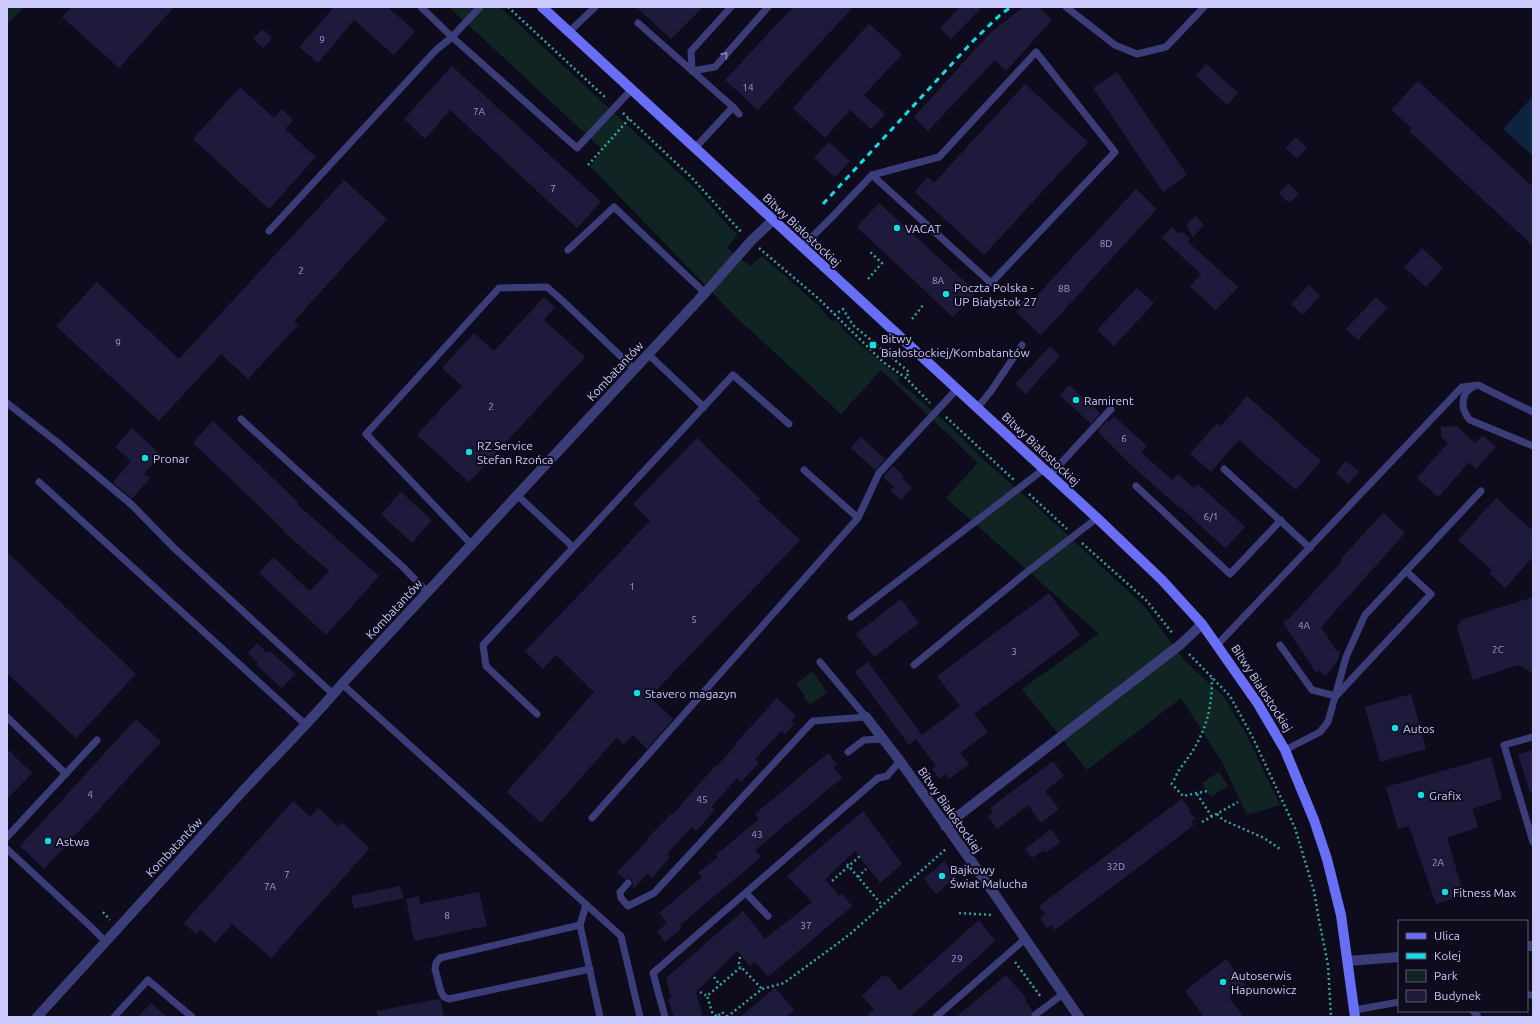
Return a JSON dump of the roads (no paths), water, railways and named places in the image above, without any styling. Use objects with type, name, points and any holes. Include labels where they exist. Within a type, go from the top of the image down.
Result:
[{"type":"street","name":"Bitwy Białostockiej","points":[[542,7],[694,149],[978,407],[1097,518],[1162,580],[1202,624],[1218,644],[1258,704],[1285,750],[1314,820],[1327,859],[1341,915],[1355,1013]]},
{"type":"street","name":"Kombatantów","points":[[37,1017],[273,758],[306,725],[471,544],[705,293],[751,241],[773,220]]},
{"type":"street","points":[[945,826],[1181,644],[1202,624]]},
{"type":"street","name":"Bitwy Białostockiej","points":[[866,718],[900,761],[1010,916],[1079,1017]]},
{"type":"street","points":[[1348,961],[1398,956]]},
{"type":"lane","points":[[421,7],[452,37],[577,148],[631,90]]},
{"type":"lane","points":[[269,231],[436,50],[452,37],[480,7]]},
{"type":"lane","points":[[569,32],[595,7]]},
{"type":"lane","points":[[692,71],[691,51],[731,7]]},
{"type":"lane","points":[[692,71],[715,67],[768,7]]},
{"type":"lane","points":[[1066,7],[1115,45],[1137,54],[1166,47],[1204,7]]},
{"type":"lane","points":[[638,23],[739,114]]},
{"type":"lane","points":[[802,247],[872,175],[939,157],[1036,52],[1115,152],[990,283],[872,175]]},
{"type":"lane","points":[[694,149],[733,107]]},
{"type":"lane","points":[[568,250],[614,207],[705,293]]},
{"type":"lane","points":[[471,544],[366,434],[499,288],[547,287],[634,369]]},
{"type":"lane","points":[[978,407],[991,391],[1022,345]]},
{"type":"lane","points":[[648,354],[704,407]]},
{"type":"lane","points":[[537,714],[486,666],[483,645],[733,375],[789,424]]},
{"type":"lane","points":[[1478,385],[1467,392],[1464,397],[1462,403],[1465,415],[1470,420],[1533,446]]},
{"type":"lane","points":[[1218,644],[1462,387],[1478,385],[1533,412]]},
{"type":"lane","points":[[592,818],[858,518],[879,473],[957,389]]},
{"type":"lane","points":[[7,403],[57,442],[132,505],[174,548],[333,694]]},
{"type":"lane","points":[[851,617],[1047,472],[1111,409]]},
{"type":"lane","points":[[241,419],[403,567],[427,592]]},
{"type":"lane","points":[[1224,469],[1310,548]]},
{"type":"lane","points":[[804,470],[858,518]]},
{"type":"lane","points":[[39,482],[306,725]]},
{"type":"lane","points":[[1136,486],[1230,574],[1281,520]]},
{"type":"lane","points":[[1285,750],[1320,732],[1328,722],[1346,657],[1365,615],[1481,491]]},
{"type":"lane","points":[[517,495],[573,547]]},
{"type":"lane","points":[[914,665],[1027,572],[1097,518]]},
{"type":"lane","points":[[1336,696],[1431,594],[1406,571]]},
{"type":"lane","points":[[1280,645],[1312,690],[1336,696]]},
{"type":"lane","points":[[820,662],[866,718]]},
{"type":"lane","points":[[342,684],[621,936],[640,1017]]},
{"type":"lane","points":[[7,717],[66,774]]},
{"type":"lane","points":[[628,883],[620,892],[621,898],[628,906],[654,893],[813,721],[866,718]]},
{"type":"lane","points":[[1533,736],[1504,745],[1533,842]]},
{"type":"lane","points":[[848,752],[864,740],[883,739]]},
{"type":"lane","points":[[7,837],[97,740]]},
{"type":"lane","points":[[665,1017],[653,973],[878,778],[887,776],[900,761]]},
{"type":"lane","points":[[7,849],[105,941]]},
{"type":"lane","points":[[746,893],[768,916]]},
{"type":"lane","points":[[586,905],[580,925],[600,1017]]},
{"type":"lane","points":[[580,925],[440,958],[436,962],[434,969],[440,992],[444,997],[449,999],[590,969]]},
{"type":"lane","points":[[936,1017],[1025,939]]},
{"type":"lane","points":[[114,1017],[148,980],[192,1017]]},
{"type":"lane","points":[[1035,1015],[1063,994]]},
{"type":"lane","points":[[1355,1013],[1398,1002]]},
{"type":"water","points":[[1533,96],[1533,156],[1503,129]]},
{"type":"railway","points":[[823,204],[973,41],[1000,15],[1011,7]]},
{"type":"place","name":"VACAT","points":[[897,228]]},
{"type":"place","name":"Poczta Polska - UP Białystok 27","points":[[946,294]]},
{"type":"place","name":"Bitwy Białostockiej/Kombatantów","points":[[873,345]]},
{"type":"place","name":"Ramirent","points":[[1076,400]]},
{"type":"place","name":"RZ Service Stefan Rzońca","points":[[469,452]]},
{"type":"place","name":"Pronar","points":[[145,458]]},
{"type":"place","name":"Stavero magazyn","points":[[637,693]]},
{"type":"place","name":"Autos","points":[[1395,728]]},
{"type":"place","name":"Grafix","points":[[1421,795]]},
{"type":"place","name":"Astwa","points":[[48,841]]},
{"type":"place","name":"Bajkowy Świat Malucha","points":[[942,876]]},
{"type":"place","name":"Fitness Max","points":[[1445,892]]},
{"type":"place","name":"Autoserwis Hapunowicz","points":[[1223,982]]}]
